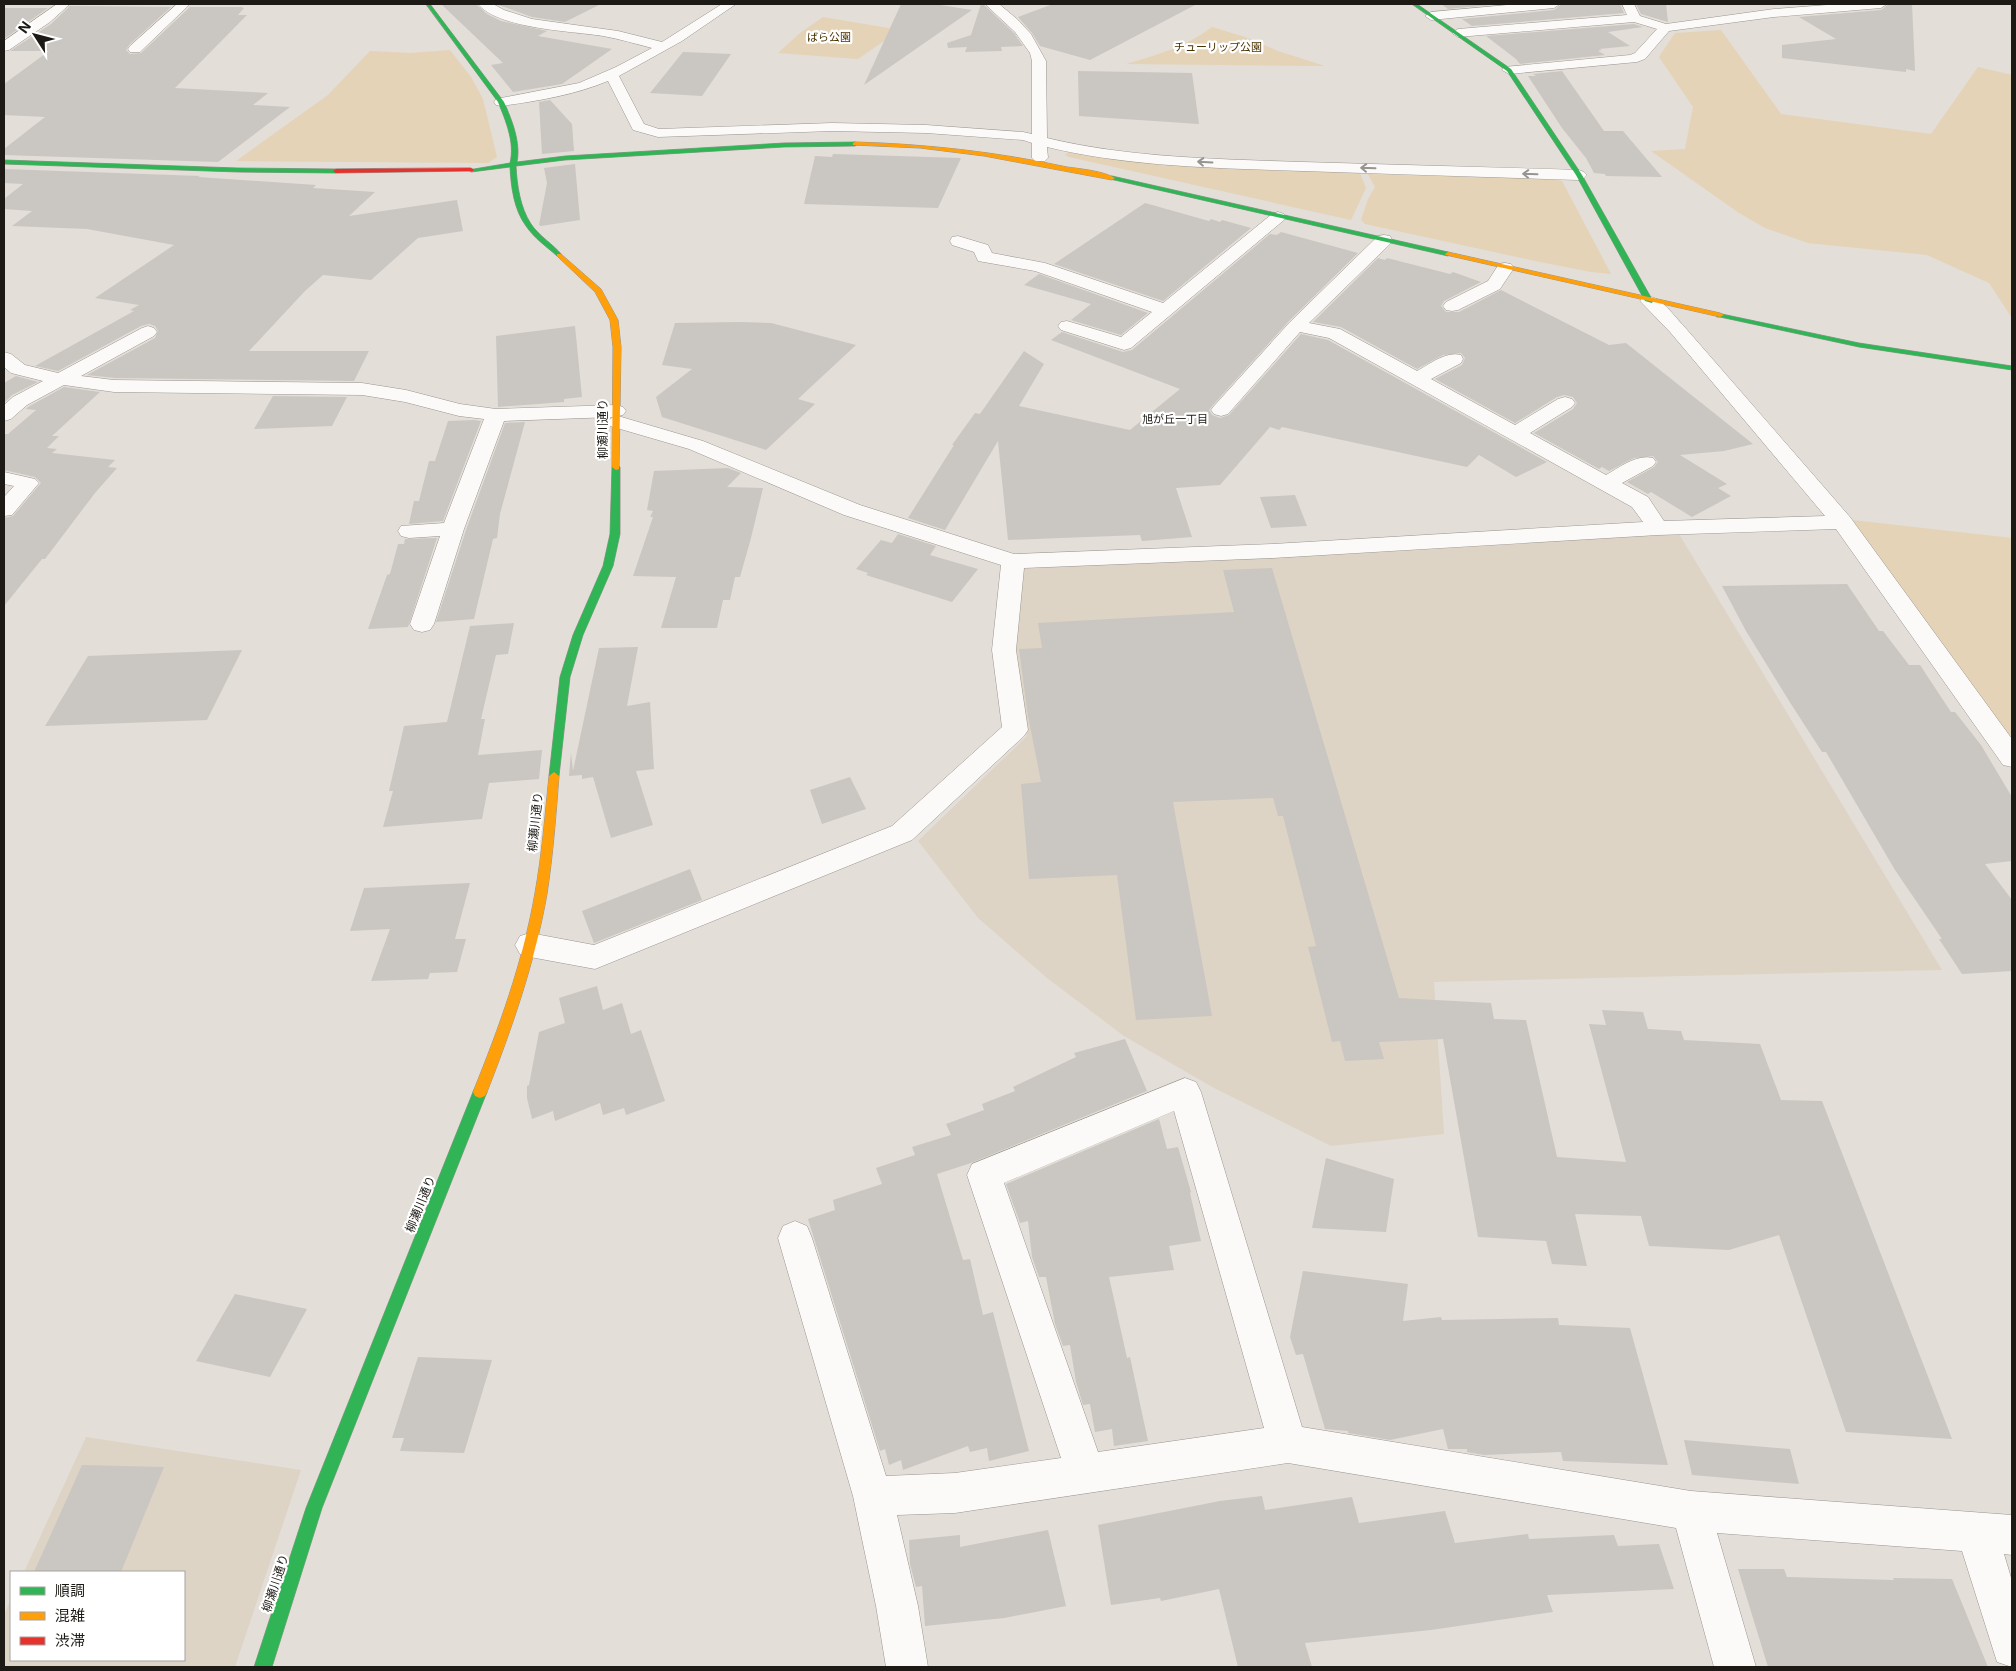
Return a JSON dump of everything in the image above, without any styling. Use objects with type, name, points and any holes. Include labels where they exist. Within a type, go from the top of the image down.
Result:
[{"type":"street","points":[[4,47],[46,20],[64,4]]},
{"type":"street","points":[[135,49],[184,4]]},
{"type":"street","name":"柳瀬川通り","points":[[263,1667],[314,1508],[493,1060],[530,945],[541,892],[565,676],[578,635],[608,566],[615,534],[617,347],[614,320],[598,291],[529,226],[521,212],[514,183],[513,165],[516,151],[507,116],[501,102],[428,4]]},
{"type":"street","points":[[488,7],[515,4]]},
{"type":"street","points":[[501,102],[572,89],[611,74],[663,46],[730,4]]},
{"type":"street","points":[[991,4],[1005,13],[1036,51],[1039,61],[1040,162]]},
{"type":"street","points":[[1414,4],[1509,70],[1579,175],[1649,301],[1676,328],[1842,522],[2012,758]]},
{"type":"street","points":[[1432,16],[1554,4]]},
{"type":"street","points":[[1628,4],[1635,18]]},
{"type":"street","points":[[1763,4],[1774,13]]},
{"type":"street","points":[[1458,33],[1635,18],[1665,28],[1774,13],[1874,4]]},
{"type":"street","points":[[488,7],[515,19],[619,35],[663,46]]},
{"type":"street","points":[[1509,70],[1632,59],[1640,56],[1665,28]]},
{"type":"street","points":[[611,74],[638,127],[658,133],[871,127],[926,129],[1023,136],[1071,148],[1159,159],[1259,165],[1579,175]]},
{"type":"street","points":[[4,162],[324,172],[476,170],[565,158],[784,145],[843,144],[952,148],[1040,162],[1649,301],[1859,345],[2012,368]]},
{"type":"street","points":[[1067,326],[1124,344],[1278,217]]},
{"type":"street","points":[[1221,410],[1296,326],[1384,240]]},
{"type":"street","points":[[958,241],[982,249],[984,257],[1039,267],[1165,310]]},
{"type":"street","points":[[1452,306],[1494,285],[1505,268]]},
{"type":"street","points":[[1296,326],[1334,333],[1606,483],[1640,502],[1658,528]]},
{"type":"street","points":[[4,415],[20,401],[148,332]]},
{"type":"street","points":[[4,358],[18,369],[61,379],[114,386],[362,389],[406,396],[459,410],[496,415],[616,416],[696,445],[852,510],[1013,560],[1340,548],[1658,528],[1842,522]]},
{"type":"street","points":[[1416,379],[1454,359]]},
{"type":"street","points":[[1515,433],[1565,403]]},
{"type":"street","points":[[422,624],[453,529],[496,415]]},
{"type":"street","points":[[1606,483],[1646,462]]},
{"type":"street","points":[[4,478],[28,483],[4,510]]},
{"type":"street","points":[[409,531],[453,529]]},
{"type":"street","points":[[530,945],[595,957],[902,834],[1015,730],[1004,650],[1013,560]]},
{"type":"street","points":[[1086,1473],[984,1175],[1185,1092],[1288,1444]]},
{"type":"street","points":[[795,1238],[873,1496],[907,1667]]},
{"type":"street","points":[[873,1496],[955,1493],[1288,1444],[1691,1511],[1995,1534],[2012,1647]]},
{"type":"street","points":[[1691,1511],[1735,1667]]},
{"type":"shaded area","points":[[1679,534],[1942,970],[1434,982],[1444,1134],[1331,1146],[1214,1088],[1124,1036],[1047,978],[978,918],[918,841],[1027,736],[1013,651],[1018,569]]},
{"type":"shaded area","points":[[86,1437],[301,1470],[235,1667],[4,1667],[4,1615],[10,1601],[10,1661],[185,1661],[185,1571],[24,1571]]},
{"type":"green space","name":"ばら公園","points":[[823,17],[900,30],[858,59],[778,53],[800,33]]},
{"type":"green space","name":"チューリップ公園","points":[[1212,27],[1325,66],[1126,64],[1181,45]]},
{"type":"green space","points":[[1721,30],[1781,114],[1931,134],[1978,67],[2012,75],[2012,318],[1989,283],[1927,255],[1808,243],[1765,228],[1739,213],[1651,151],[1685,149],[1693,107],[1659,57],[1675,33]]},
{"type":"green space","points":[[450,50],[471,77],[483,99],[497,157],[488,163],[236,161],[328,95],[370,51],[411,53]]},
{"type":"green space","points":[[1068,152],[1177,164],[1360,173],[1366,188],[1351,220],[1069,157],[1065,155]]},
{"type":"green space","points":[[1368,174],[1550,178],[1562,181],[1611,274],[1540,262],[1365,224],[1361,220],[1368,199],[1375,187]]},
{"type":"green space","points":[[1852,520],[2012,538],[2012,747]]},
{"type":"building","points":[[441,4],[476,4],[487,14],[501,21],[547,31],[538,36],[612,49],[562,84],[513,92],[491,65],[503,63]]},
{"type":"building","points":[[496,4],[601,4],[565,22],[532,17]]},
{"type":"building","points":[[901,4],[934,4],[972,10],[864,85]]},
{"type":"building","points":[[981,4],[1014,33],[1023,46],[1001,47],[1002,51],[965,52],[967,47],[948,48],[947,43],[971,35]]},
{"type":"building","points":[[1053,4],[1197,4],[1090,60],[1040,46],[1018,17]]},
{"type":"building","points":[[1441,4],[1500,4],[1448,9]]},
{"type":"building","points":[[1562,4],[1620,4],[1624,13],[1472,26],[1462,19],[1554,10]]},
{"type":"building","points":[[1636,4],[1666,4],[1668,22],[1641,14]]},
{"type":"building","points":[[1889,4],[1912,4],[1915,71],[1906,69],[1906,72],[1782,58],[1782,45],[1836,39],[1799,17],[1881,10]]},
{"type":"building","points":[[70,6],[171,7],[129,45],[126,50],[130,54],[141,53],[190,7],[243,7],[238,15],[247,15],[175,88],[268,93],[253,105],[290,107],[218,162],[4,155],[4,149],[45,117],[4,115],[4,84],[49,51],[10,51],[51,24]]},
{"type":"building","points":[[4,8],[48,8],[4,39]]},
{"type":"building","points":[[1634,24],[1643,27],[1608,32],[1630,46],[1599,49],[1602,50],[1598,51],[1605,55],[1520,64],[1486,36]]},
{"type":"building","points":[[683,52],[731,54],[702,96],[650,93]]},
{"type":"building","points":[[1078,71],[1192,73],[1199,124],[1079,116]]},
{"type":"building","points":[[1562,71],[1604,131],[1623,131],[1662,177],[1606,176],[1605,174],[1594,173],[1586,158],[1562,128],[1528,76]]},
{"type":"building","points":[[550,100],[572,124],[574,151],[542,154],[539,102]]},
{"type":"building","points":[[833,154],[961,158],[938,208],[804,204],[815,156],[832,157]]},
{"type":"building","points":[[575,164],[580,220],[539,225],[547,183],[544,168]]},
{"type":"building","points":[[4,169],[200,176],[198,177],[316,185],[313,188],[375,192],[349,216],[457,200],[463,231],[418,238],[371,280],[323,275],[305,291],[249,351],[369,351],[354,381],[115,378],[87,375],[155,338],[158,331],[155,326],[149,324],[141,326],[58,371],[35,366],[134,311],[130,310],[139,305],[95,298],[174,245],[87,229],[12,226],[32,211],[4,209],[4,199],[23,184],[4,183]]},
{"type":"building","points":[[1145,203],[1209,221],[1211,219],[1220,222],[1222,220],[1251,228],[1163,301],[1054,264]]},
{"type":"building","points":[[1281,232],[1358,253],[1289,321],[1213,405],[1209,410],[1212,415],[1220,418],[1229,415],[1301,334],[1328,340],[1547,462],[1516,477],[1479,455],[1467,467],[1282,427],[1279,430],[1270,427],[1220,485],[1176,488],[1192,537],[1142,541],[1140,535],[1008,540],[998,441],[945,530],[908,518],[954,445],[952,445],[975,413],[980,414],[1024,351],[1044,364],[1019,406],[1130,430],[1180,389],[1051,340],[1062,332],[1123,352],[1132,350],[1270,234],[1277,235]]},
{"type":"building","points":[[1378,258],[1385,260],[1387,258],[1450,274],[1453,272],[1481,282],[1444,301],[1441,306],[1446,312],[1459,312],[1501,290],[1609,345],[1626,343],[1753,444],[1724,451],[1680,455],[1727,484],[1718,488],[1731,496],[1692,517],[1651,492],[1648,494],[1627,482],[1654,467],[1658,462],[1653,456],[1634,458],[1609,471],[1602,467],[1599,469],[1534,433],[1573,409],[1577,403],[1573,397],[1564,395],[1557,397],[1515,423],[1435,379],[1462,365],[1465,358],[1461,353],[1443,355],[1417,369],[1341,327],[1313,322]]},
{"type":"building","points":[[1039,274],[1148,313],[1121,335],[1071,320],[1091,304],[1024,285]]},
{"type":"building","points":[[675,323],[771,323],[856,345],[798,399],[815,404],[766,450],[662,417],[656,397],[692,369],[662,365]]},
{"type":"building","points":[[575,326],[582,397],[564,399],[564,402],[498,407],[496,336]]},
{"type":"building","points":[[16,376],[38,382],[12,395],[4,403],[4,383]]},
{"type":"building","points":[[64,387],[100,392],[52,436],[59,436],[47,448],[57,449],[52,453],[115,460],[108,467],[117,468],[95,493],[45,559],[42,559],[4,606],[4,518],[13,516],[41,483],[35,477],[4,470],[4,434],[8,434],[36,410],[26,409],[28,407]]},
{"type":"building","points":[[273,396],[347,397],[332,426],[254,429]]},
{"type":"building","points":[[448,421],[481,421],[443,521],[409,524],[414,501],[419,501],[429,461],[435,461]]},
{"type":"building","points":[[525,422],[500,514],[497,538],[493,539],[474,619],[436,622],[466,530],[505,423]]},
{"type":"building","points":[[728,468],[741,473],[727,487],[763,488],[740,577],[735,577],[730,600],[723,600],[717,628],[661,628],[676,577],[633,576],[653,517],[650,517],[653,511],[647,510],[654,471]]},
{"type":"building","points":[[1295,495],[1307,526],[1271,528],[1260,497]]},
{"type":"building","points":[[898,534],[936,546],[930,555],[978,569],[952,602],[866,575],[868,573],[856,569],[881,540],[892,543]]},
{"type":"building","points":[[437,538],[408,627],[368,629],[387,575],[390,574],[398,544],[404,544],[405,539]]},
{"type":"building","points":[[1272,568],[1399,998],[1491,1003],[1494,1019],[1526,1020],[1557,1157],[1626,1162],[1589,1024],[1606,1025],[1602,1010],[1643,1012],[1648,1029],[1681,1031],[1684,1040],[1760,1044],[1781,1100],[1822,1101],[1952,1439],[1846,1432],[1779,1235],[1729,1250],[1649,1246],[1641,1216],[1575,1214],[1587,1266],[1552,1264],[1546,1241],[1478,1237],[1443,1039],[1379,1042],[1384,1059],[1345,1061],[1340,1041],[1332,1042],[1308,947],[1316,946],[1283,816],[1278,816],[1273,798],[1173,802],[1212,1016],[1136,1020],[1117,875],[1029,879],[1021,784],[1041,782],[1028,716],[1019,649],[1042,648],[1038,623],[1234,612],[1223,570]]},
{"type":"building","points":[[1847,584],[1879,631],[1883,631],[1909,665],[1920,665],[1951,712],[1955,712],[1981,745],[2012,797],[2012,861],[1985,864],[2012,900],[2012,971],[1962,974],[1939,939],[1942,939],[1895,870],[1826,752],[1822,752],[1791,704],[1746,631],[1722,586]]},
{"type":"building","points":[[514,623],[508,654],[496,655],[481,719],[485,719],[478,755],[542,750],[539,779],[489,783],[482,819],[383,827],[393,791],[389,791],[404,726],[447,722],[470,626]]},
{"type":"building","points":[[638,647],[627,706],[650,702],[654,769],[636,771],[653,825],[611,838],[593,777],[582,779],[582,775],[569,776],[571,753],[573,771],[599,648]]},
{"type":"building","points":[[242,650],[207,720],[45,726],[88,656]]},
{"type":"building","points":[[850,777],[866,809],[822,824],[810,790]]},
{"type":"building","points":[[690,869],[702,900],[594,943],[582,911]]},
{"type":"building","points":[[470,883],[455,939],[466,939],[457,972],[430,973],[428,979],[371,981],[390,929],[350,931],[364,888]]},
{"type":"building","points":[[597,986],[603,1010],[622,1003],[631,1034],[641,1030],[665,1101],[626,1115],[624,1108],[603,1115],[600,1103],[555,1121],[553,1111],[532,1119],[527,1098],[527,1086],[529,1085],[539,1032],[565,1023],[559,998]]},
{"type":"building","points":[[1125,1039],[1147,1091],[971,1163],[937,1174],[963,1260],[970,1259],[983,1315],[993,1312],[1029,1451],[989,1461],[987,1448],[970,1452],[968,1446],[903,1470],[901,1460],[889,1465],[885,1449],[880,1451],[808,1219],[835,1210],[833,1200],[882,1184],[876,1168],[915,1155],[912,1147],[951,1135],[946,1124],[984,1110],[982,1104],[1015,1091],[1013,1087],[1076,1057],[1074,1053]]},
{"type":"building","points":[[1159,1119],[1167,1149],[1178,1147],[1191,1192],[1201,1241],[1169,1246],[1174,1270],[1109,1277],[1127,1358],[1130,1357],[1148,1441],[1114,1446],[1112,1429],[1095,1432],[1090,1404],[1083,1405],[1076,1382],[1070,1345],[1063,1346],[1055,1324],[1046,1277],[1039,1277],[1032,1257],[1028,1221],[1020,1223],[1006,1184]]},
{"type":"building","points":[[1326,1158],[1394,1179],[1386,1232],[1312,1228]]},
{"type":"building","points":[[1303,1271],[1408,1284],[1403,1321],[1441,1317],[1442,1320],[1558,1318],[1559,1325],[1630,1328],[1668,1465],[1563,1461],[1561,1452],[1484,1455],[1467,1452],[1467,1449],[1448,1449],[1443,1429],[1390,1440],[1348,1433],[1348,1431],[1325,1429],[1303,1354],[1296,1355],[1290,1337]]},
{"type":"building","points":[[235,1294],[307,1309],[270,1377],[196,1361]]},
{"type":"building","points":[[418,1357],[492,1360],[464,1453],[400,1451],[404,1438],[392,1438]]},
{"type":"building","points":[[1684,1440],[1790,1449],[1799,1484],[1692,1475]]},
{"type":"building","points":[[82,1465],[164,1467],[121,1571],[34,1571]]},
{"type":"building","points":[[1262,1496],[1265,1510],[1352,1497],[1359,1523],[1445,1511],[1455,1543],[1528,1534],[1529,1539],[1614,1535],[1618,1546],[1659,1544],[1674,1589],[1547,1595],[1553,1612],[1431,1630],[1305,1643],[1312,1667],[1238,1667],[1219,1589],[1161,1601],[1160,1598],[1111,1605],[1098,1525],[1220,1501]]},
{"type":"building","points":[[1048,1530],[1066,1606],[1004,1618],[925,1626],[922,1586],[916,1587],[910,1564],[909,1540],[960,1535],[960,1547]]},
{"type":"building","points":[[1738,1569],[1784,1569],[1787,1577],[1894,1580],[1893,1578],[1952,1579],[1988,1667],[1768,1667]]},
{"type":"traffic: fast","points":[[428,4],[501,102],[507,116],[516,151],[513,165],[514,183],[521,211],[529,226],[559,255]]},
{"type":"traffic: fast","points":[[1414,4],[1509,70],[1579,175],[1649,301]]},
{"type":"traffic: fast","points":[[471,170],[565,158],[784,145],[855,144]]},
{"type":"traffic: fast","points":[[4,162],[238,170],[336,171]]},
{"type":"traffic: fast","points":[[1112,178],[1448,254]]},
{"type":"traffic: fast","points":[[1720,315],[1859,345],[2012,368]]},
{"type":"traffic: fast","points":[[554,776],[565,677],[578,635],[608,566],[615,534],[616,467]]},
{"type":"traffic: fast","points":[[263,1667],[314,1508],[480,1092]]},
{"type":"traffic: slow","points":[[855,144],[920,147],[984,154],[1112,178]]},
{"type":"traffic: slow","points":[[1448,254],[1720,315]]},
{"type":"traffic: slow","points":[[559,255],[598,291],[614,320],[617,347],[616,467]]},
{"type":"traffic: slow","points":[[480,1092],[516,994],[530,944],[541,893],[554,776]]},
{"type":"traffic: jam","points":[[336,171],[471,170]]},
{"type":"district","name":"旭が丘一丁目","points":[[1175,419]]}]
